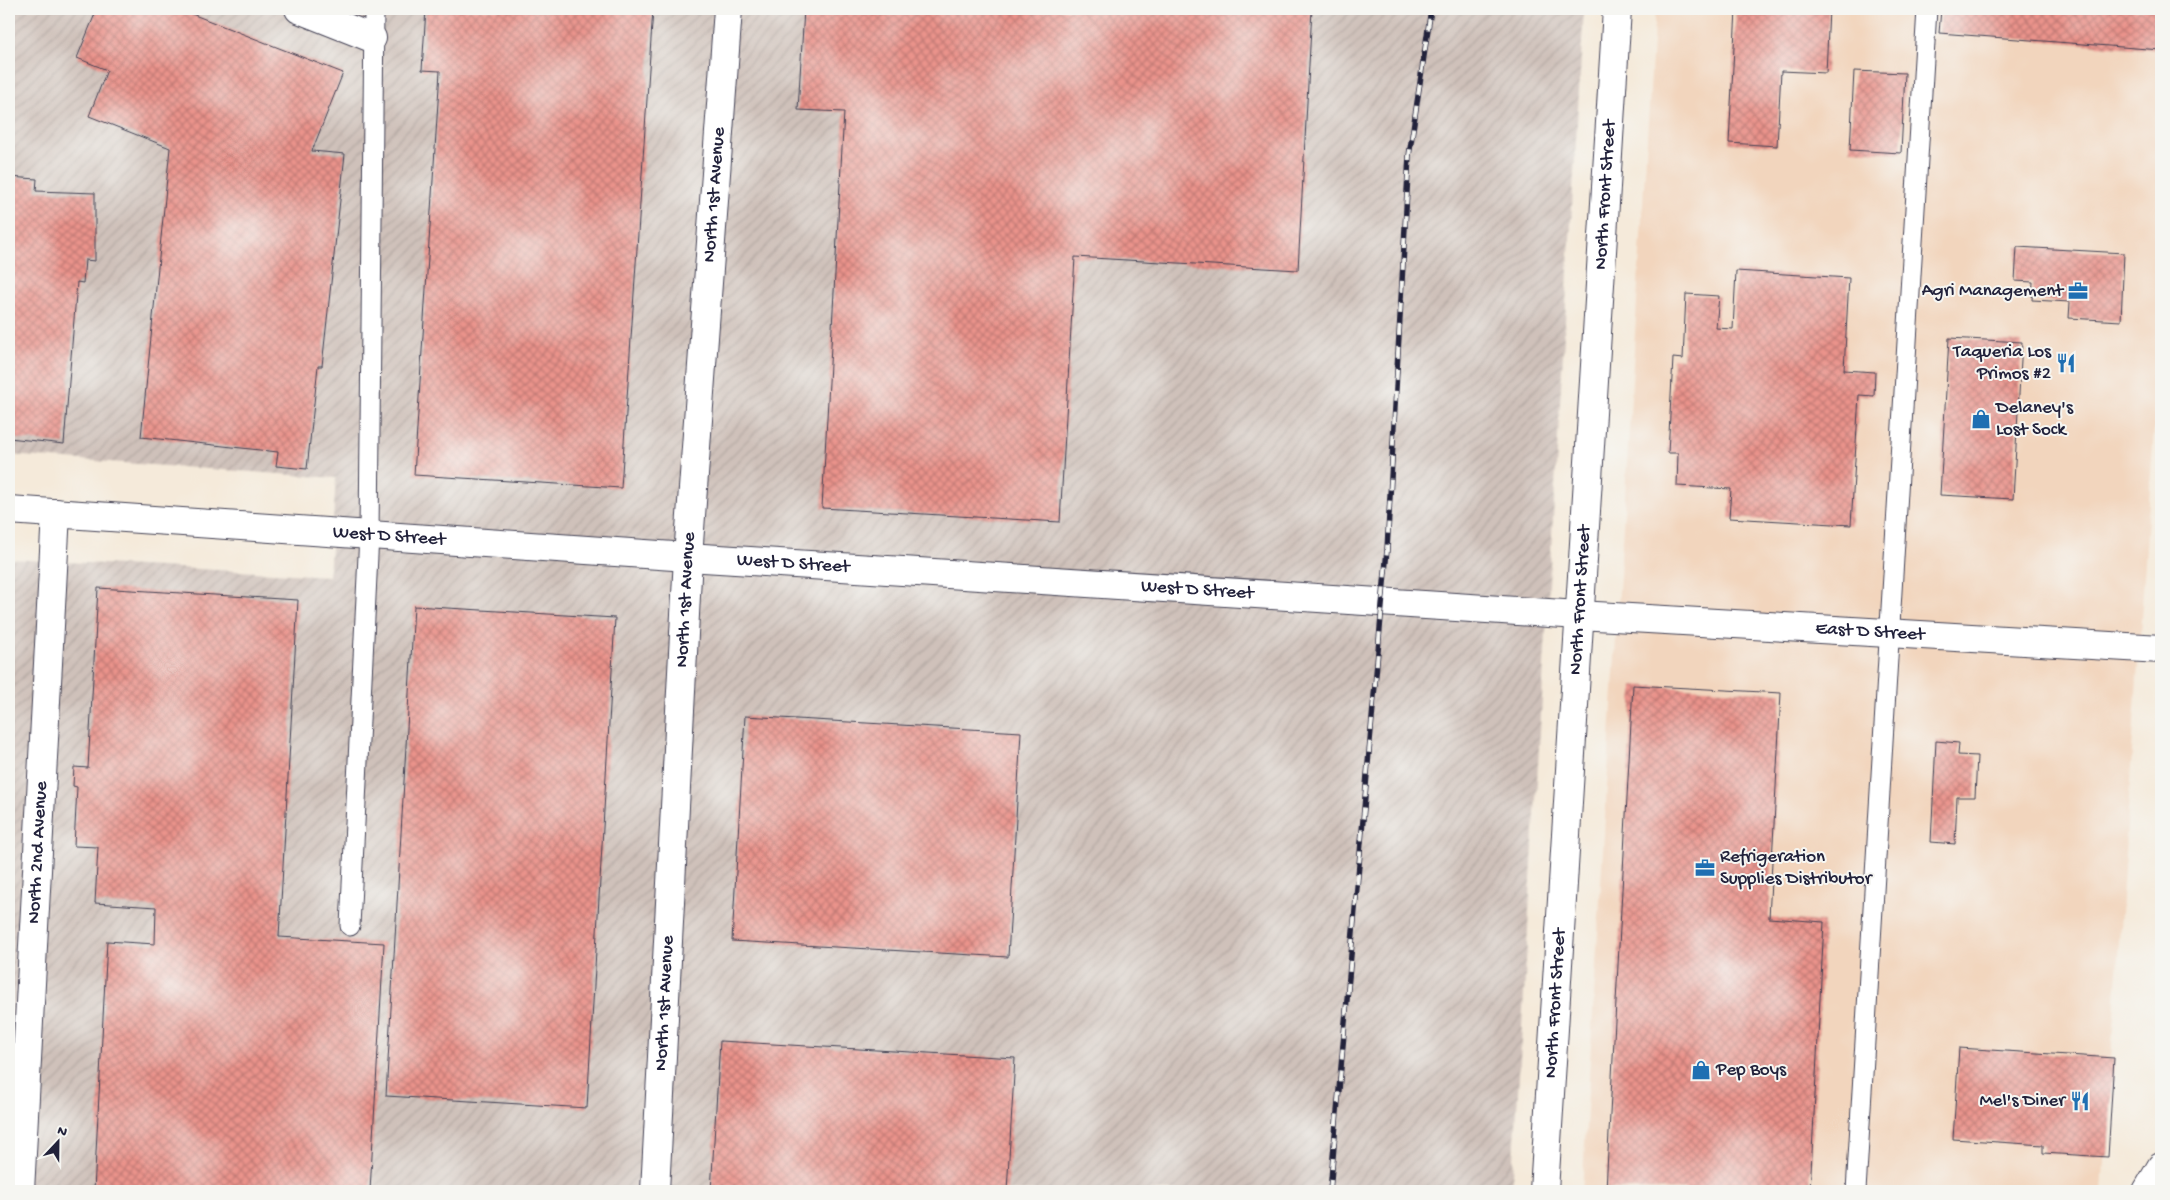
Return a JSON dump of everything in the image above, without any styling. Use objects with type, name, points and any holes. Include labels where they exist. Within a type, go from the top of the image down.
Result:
[{"type":"street","points":[[299,9],[372,38]]},
{"type":"street","name":"North 1st Avenue","points":[[655,1191],[688,557],[728,9]]},
{"type":"street","name":"North Front Street","points":[[1544,1191],[1578,615],[1617,9]]},
{"type":"street","name":"West D Street","points":[[9,510],[688,557],[1578,615]]},
{"type":"street","name":"North 2nd Avenue","points":[[20,1191],[56,513]]},
{"type":"street","name":"East D Street","points":[[1578,615],[2161,649]]},
{"type":"street","points":[[2147,1191],[2161,1167]]},
{"type":"lane","points":[[350,926],[369,535],[372,38],[374,9]]},
{"type":"lane","points":[[1856,1191],[1927,9]]},
{"type":"shaded area","points":[[9,9],[1584,9],[1512,1191],[9,1191],[9,559],[329,576],[336,478],[9,455]]},
{"type":"shaded area","points":[[1655,9],[2161,9],[2161,327],[2102,1191],[1582,1191]]},
{"type":"building","points":[[97,9],[179,9],[343,73],[312,151],[345,154],[322,366],[318,366],[307,469],[276,466],[278,452],[141,437],[170,148],[89,116],[107,70],[77,58]]},
{"type":"building","points":[[426,9],[653,9],[621,488],[414,475],[440,71],[422,70]]},
{"type":"building","points":[[804,9],[1312,9],[1298,270],[1075,257],[1060,522],[822,508],[844,112],[798,110]]},
{"type":"building","points":[[1736,9],[1829,9],[1826,73],[1781,71],[1777,146],[1729,143]]},
{"type":"building","points":[[1941,9],[2161,9],[2161,50],[1939,33]]},
{"type":"building","points":[[1854,71],[1905,73],[1901,153],[1850,150]]},
{"type":"building","points":[[9,177],[37,179],[36,191],[95,193],[95,261],[85,260],[83,283],[77,282],[64,444],[9,438]]},
{"type":"building","name":"Agri Management","points":[[2017,247],[2124,253],[2121,321],[2069,318],[2070,302],[2032,300],[2033,282],[2015,281]]},
{"type":"building","points":[[1736,271],[1849,278],[1844,370],[1875,372],[1874,396],[1859,395],[1851,525],[1729,518],[1731,489],[1677,486],[1678,453],[1668,453],[1673,358],[1683,359],[1686,294],[1719,296],[1716,328],[1733,329]]},
{"type":"building","name":"Delaney's Lost Sock","points":[[1949,338],[2022,342],[2013,499],[1940,495]]},
{"type":"building","points":[[98,588],[298,600],[279,937],[384,943],[370,1191],[94,1191],[107,941],[155,944],[156,907],[95,903],[98,847],[74,846],[77,787],[73,786],[74,767],[88,768]]},
{"type":"building","points":[[414,606],[615,618],[587,1108],[386,1096]]},
{"type":"building","points":[[1633,685],[1781,693],[1769,918],[1824,922],[1810,1191],[1606,1189]]},
{"type":"building","points":[[745,716],[1021,732],[1008,957],[732,941]]},
{"type":"building","points":[[1936,741],[1959,743],[1958,755],[1977,756],[1975,797],[1957,797],[1955,844],[1931,842]]},
{"type":"building","points":[[720,1041],[1015,1058],[1007,1191],[711,1191]]},
{"type":"building","points":[[1959,1048],[2114,1058],[2108,1157],[2043,1153],[2043,1145],[1953,1139]]},
{"type":"railway","points":[[1330,1191],[1387,550],[1409,156],[1431,9]]},
{"type":"place","name":"Agri Management","points":[[2078,291]]},
{"type":"place","name":"Taqueria Los Primos #2","points":[[2066,363]]},
{"type":"place","name":"Delaney's Lost Sock","points":[[1981,419]]},
{"type":"place","name":"Refrigeration Supplies Distributor","points":[[1705,868]]},
{"type":"place","name":"Pep Boys","points":[[1701,1070]]},
{"type":"place","name":"Mel's Diner","points":[[2080,1101]]}]
